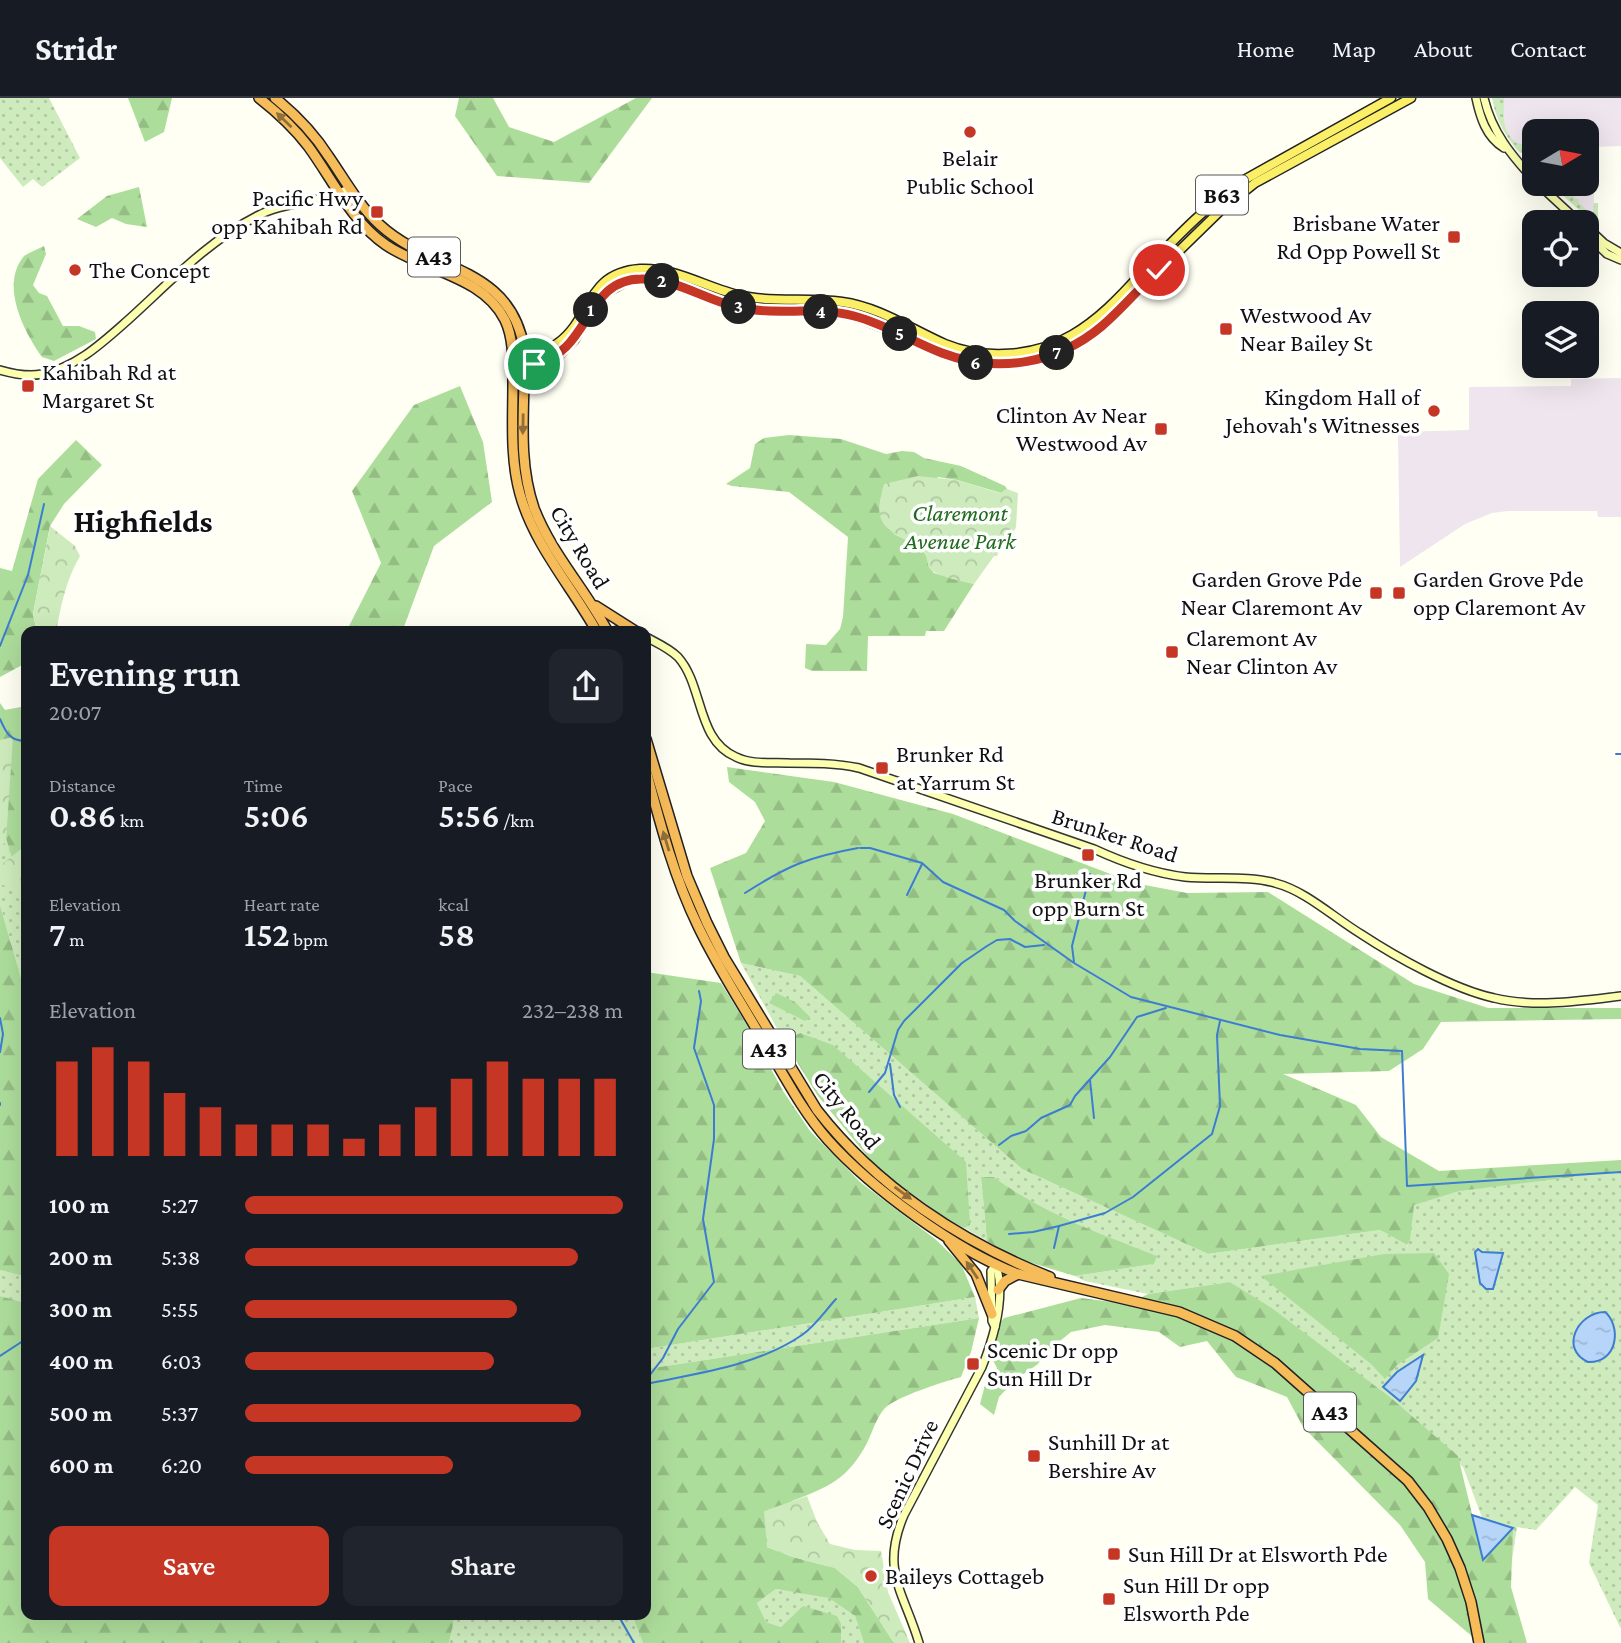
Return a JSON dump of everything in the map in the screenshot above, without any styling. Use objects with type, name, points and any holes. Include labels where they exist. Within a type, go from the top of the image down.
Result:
[{"type":"highway","name":"A43","points":[[259,98],[307,145],[339,194]]},
{"type":"highway","name":"A43","points":[[275,98],[315,138],[350,188]]},
{"type":"highway","name":"City Road","points":[[350,188],[380,226],[398,239],[478,278],[499,294],[513,315],[523,339],[523,456],[528,484],[540,522],[605,626]]},
{"type":"highway","name":"City Road","points":[[339,194],[367,229],[387,246],[478,290],[494,303],[505,321],[513,361],[514,447],[520,493],[532,525],[593,626]]},
{"type":"highway","points":[[585,594],[603,612],[626,626]]},
{"type":"highway","name":"City Road","points":[[651,756],[687,876],[724,957],[800,1084],[834,1132],[872,1171],[955,1230],[1020,1270]]},
{"type":"highway","name":"City Road","points":[[651,787],[676,874],[698,928],[798,1099],[826,1139],[859,1172],[940,1232],[996,1265],[1081,1289],[1180,1312],[1235,1336],[1275,1363],[1408,1481],[1428,1507],[1447,1539],[1471,1602],[1479,1643]]},
{"type":"highway","points":[[940,1232],[976,1274],[992,1314]]},
{"type":"highway","points":[[985,1247],[996,1265]]},
{"type":"highway","points":[[998,1290],[1020,1270]]},
{"type":"main road","name":"B63","points":[[513,361],[524,354],[541,351],[559,343],[602,284],[613,277],[640,269],[664,272],[751,298],[842,302],[872,310],[946,344],[975,352],[1024,353],[1070,337],[1097,318],[1223,194],[1391,98]]},
{"type":"main road","name":"B63","points":[[525,365],[544,362],[559,355],[575,339],[594,304],[606,293],[631,279],[668,282],[737,307],[851,315],[971,363],[1009,365],[1051,356],[1076,345],[1101,327],[1220,211],[1255,183],[1411,98]]},
{"type":"main road","points":[[1476,98],[1484,126],[1499,145],[1506,149]]},
{"type":"main road","points":[[1484,98],[1506,149],[1522,167]]},
{"type":"main road","points":[[0,370],[20,375],[42,374],[76,361],[98,346],[217,240],[259,215],[339,194],[350,188]]},
{"type":"main road","points":[[1550,196],[1565,210]]},
{"type":"main road","points":[[1599,237],[1621,253]]},
{"type":"main road","points":[[1599,246],[1607,254],[1621,260]]},
{"type":"main road","points":[[513,361],[525,365]]},
{"type":"main road","name":"Brunker Road","points":[[651,640],[677,656],[686,668],[714,740],[727,753],[737,758],[762,762],[842,764],[1094,849],[1125,863],[1183,877],[1272,882],[1309,900],[1362,936],[1474,993],[1518,1002],[1577,1002],[1621,996]]},
{"type":"main road","points":[[995,1327],[991,1271],[996,1265]]},
{"type":"main road","name":"Scenic Drive","points":[[919,1643],[897,1585],[893,1561],[895,1541],[904,1515],[982,1367],[998,1320],[996,1265]]},
{"type":"shaded area","points":[[1493,98],[1621,98],[1621,146],[1600,147],[1600,119],[1522,119],[1522,152],[1507,135]]},
{"type":"shaded area","points":[[1569,196],[1594,196],[1594,210],[1584,210]]},
{"type":"shaded area","points":[[1621,378],[1621,517],[1598,517],[1597,511],[1492,513],[1465,524],[1400,567],[1398,432],[1469,430],[1469,387],[1571,386],[1571,379]]},
{"type":"green space","points":[[0,98],[49,98],[80,158],[42,187],[33,179],[23,187],[0,158]]},
{"type":"green space","points":[[128,98],[172,98],[164,132],[145,142]]},
{"type":"green space","points":[[459,98],[493,98],[509,127],[554,142],[636,98],[652,98],[589,183],[497,176],[455,116]]},
{"type":"green space","points":[[1492,98],[1504,98],[1504,122],[1511,138],[1522,144],[1522,153],[1506,134]]},
{"type":"green space","points":[[139,187],[147,227],[126,224],[112,218],[96,227],[77,219],[107,196]]},
{"type":"green space","points":[[1563,196],[1574,196],[1587,210],[1579,210]]},
{"type":"green space","points":[[44,246],[46,254],[33,285],[39,293],[47,296],[63,326],[79,326],[95,332],[96,339],[54,361],[42,357],[35,346],[22,321],[14,294],[17,268],[24,256]]},
{"type":"green space","points":[[460,386],[483,442],[492,502],[434,546],[404,626],[349,626],[381,563],[352,491],[414,405]]},
{"type":"green space","points":[[789,435],[841,439],[886,454],[914,452],[924,458],[961,466],[1005,486],[1007,489],[1001,493],[938,477],[894,534],[919,546],[934,573],[974,584],[944,631],[926,631],[925,636],[868,636],[867,671],[812,671],[805,668],[806,644],[826,645],[840,629],[848,537],[789,492],[726,484],[750,468],[755,444],[764,438]]},
{"type":"green space","points":[[76,440],[102,465],[64,504],[50,526],[33,614],[36,626],[21,626],[21,666],[0,677],[0,568],[12,571],[38,479]]},
{"type":"green space","name":"Claremont Avenue Park","points":[[918,476],[957,480],[1001,493],[1007,489],[1018,493],[1016,527],[1007,546],[1000,549],[974,584],[936,573],[929,567],[923,550],[893,532],[882,521],[879,509],[884,484]]},
{"type":"green space","points":[[50,526],[75,546],[80,556],[68,583],[57,626],[36,626],[33,614]]},
{"type":"green space","points":[[0,703],[5,710],[21,707],[21,889],[0,818]]},
{"type":"green space","points":[[13,737],[6,842],[0,847],[0,740]]},
{"type":"green space","points":[[727,767],[834,782],[953,814],[1134,883],[1187,893],[1268,892],[1414,984],[1488,1008],[1621,1008],[1621,1019],[1441,1022],[1423,1049],[1389,1071],[1283,1074],[1356,1105],[1381,1137],[1439,1171],[1621,1160],[1621,1171],[1459,1191],[1414,1205],[1407,1245],[1380,1230],[1208,1254],[1022,1169],[800,976],[741,963],[710,868],[746,853],[765,821],[755,802],[729,782]]},
{"type":"green space","points":[[0,818],[21,889],[21,978],[0,905]]},
{"type":"green space","points":[[21,849],[21,892],[0,884],[0,866]]},
{"type":"green space","points":[[0,905],[21,978],[21,1276],[0,1270]]},
{"type":"green space","points":[[741,963],[800,976],[1022,1169],[1208,1254],[1380,1230],[1407,1245],[1408,1249],[1399,1189],[1621,1166],[1621,1629],[1589,1563],[1598,1505],[1575,1487],[1536,1530],[1517,1527],[1508,1586],[1463,1467],[1290,1322],[1230,1282],[1148,1294],[1085,1281],[1075,1276],[1154,1264],[1156,1256],[1052,1212],[994,1177],[981,1178],[987,1241],[964,1228],[970,1225],[800,1033],[784,1041]]},
{"type":"green space","points":[[651,973],[721,983],[783,1091],[810,1131],[860,1182],[935,1239],[961,1264],[975,1297],[651,1348]]},
{"type":"green space","points":[[776,993],[795,1002],[810,1017],[805,1021],[769,1003]]},
{"type":"green space","points":[[800,1033],[833,1045],[966,1162],[970,1225],[964,1228],[942,1216],[877,1168],[818,1096],[784,1041]]},
{"type":"green space","points":[[981,1177],[994,1177],[1052,1212],[1157,1256],[1154,1264],[1075,1276],[1015,1258],[987,1241]]},
{"type":"green space","points":[[1434,1253],[1449,1274],[1438,1338],[1397,1365],[1385,1379],[1371,1364],[1261,1276],[1384,1254]]},
{"type":"green space","points":[[0,1270],[21,1276],[21,1302],[0,1296]]},
{"type":"green space","points":[[1230,1282],[1273,1309],[1391,1398],[1458,1456],[1483,1559],[1513,1528],[1511,1587],[1527,1643],[1480,1643],[1428,1599],[1425,1562],[1400,1525],[1303,1427],[1287,1397],[1236,1377],[1207,1341],[1180,1347],[1159,1332],[1105,1325],[1071,1332],[999,1397],[994,1415],[980,1404],[986,1381],[997,1368],[989,1353],[998,1326],[1004,1318],[1081,1298],[1128,1304],[1148,1294]]},
{"type":"green space","points":[[0,1296],[21,1302],[21,1620],[454,1620],[449,1643],[0,1643]]},
{"type":"green space","points":[[975,1297],[979,1318],[651,1368],[651,1348]]},
{"type":"green space","points":[[979,1318],[971,1352],[961,1377],[910,1394],[885,1408],[852,1465],[827,1486],[792,1501],[767,1547],[835,1568],[858,1587],[894,1643],[864,1643],[855,1616],[829,1598],[776,1589],[757,1603],[766,1622],[781,1627],[803,1606],[837,1616],[841,1624],[841,1643],[643,1643],[634,1620],[651,1620],[651,1368]]},
{"type":"green space","points":[[807,1496],[817,1522],[830,1544],[855,1550],[881,1551],[888,1592],[910,1643],[894,1643],[858,1587],[835,1568],[767,1547],[764,1511]]},
{"type":"green space","points":[[776,1589],[829,1597],[855,1616],[864,1643],[841,1643],[841,1624],[781,1627],[766,1622],[757,1603]]},
{"type":"green space","points":[[454,1620],[634,1620],[643,1643],[449,1643]]},
{"type":"water","points":[[1478,1249],[1482,1252],[1503,1253],[1493,1289],[1486,1289],[1480,1283],[1475,1252]]},
{"type":"water","points":[[1605,1312],[1613,1325],[1614,1342],[1606,1356],[1598,1361],[1588,1362],[1579,1356],[1575,1349],[1576,1332],[1587,1318]]},
{"type":"water","points":[[1423,1355],[1416,1381],[1400,1401],[1383,1387],[1397,1372]]},
{"type":"water","points":[[1472,1515],[1513,1528],[1483,1560]]},
{"type":"waterway","points":[[0,646],[28,575],[44,504]]},
{"type":"waterway","points":[[0,719],[9,735],[21,740]]},
{"type":"waterway","points":[[1616,754],[1621,754]]},
{"type":"waterway","points":[[745,893],[798,864],[858,848]]},
{"type":"waterway","points":[[860,848],[870,848],[922,863],[943,882],[1004,910],[1015,921],[1074,963],[1131,997],[1280,1035],[1360,1049],[1402,1051],[1407,1186],[1621,1172]]},
{"type":"waterway","points":[[907,895],[922,864]]},
{"type":"waterway","points":[[1074,962],[1072,946],[1090,874]]},
{"type":"waterway","points":[[869,1092],[885,1073],[898,1030],[904,1021],[962,963],[997,940],[1010,939],[1025,947],[1044,945]]},
{"type":"waterway","points":[[651,1374],[663,1358],[678,1329],[714,1282],[703,1219],[714,1139],[714,1105],[694,1048],[701,1001],[699,991]]},
{"type":"waterway","points":[[999,1145],[1011,1136],[1026,1131],[1041,1118],[1070,1105],[1110,1057],[1137,1017],[1166,1008]]},
{"type":"waterway","points":[[0,1018],[3,1034],[0,1052]]},
{"type":"waterway","points":[[1054,1248],[1059,1226],[1105,1213],[1133,1197],[1212,1134],[1220,1106],[1217,1035],[1220,1021]]},
{"type":"waterway","points":[[890,1064],[894,1095],[900,1107]]},
{"type":"waterway","points":[[1090,1080],[1094,1118]]},
{"type":"waterway","points":[[1009,1234],[1059,1226]]},
{"type":"waterway","points":[[651,1383],[727,1367],[785,1346],[816,1323],[836,1299]]},
{"type":"waterway","points":[[0,1356],[21,1342]]},
{"type":"waterway","points":[[621,1620],[634,1643]]},
{"type":"place","name":"Belair Public School","points":[[970,132]]},
{"type":"place","name":"Pacific Hwy opp Kahibah Rd","points":[[377,212]]},
{"type":"place","name":"Brisbane Water Rd Opp Powell St","points":[[1454,237]]},
{"type":"place","name":"The Concept","points":[[75,270]]},
{"type":"place","name":"Westwood Av Near Bailey St","points":[[1226,329]]},
{"type":"place","name":"Kahibah Rd at Margaret St","points":[[28,386]]},
{"type":"place","name":"Kingdom Hall of Jehovah's Witnesses","points":[[1434,411]]},
{"type":"place","name":"Clinton Av Near Westwood Av","points":[[1161,429]]},
{"type":"place","name":"Garden Grove Pde Near Claremont Av","points":[[1376,593]]},
{"type":"place","name":"Garden Grove Pde opp Claremont Av","points":[[1399,593]]},
{"type":"place","name":"Claremont Av Near Clinton Av","points":[[1172,652]]},
{"type":"place","name":"Brunker Rd at Yarrum St","points":[[882,768]]},
{"type":"place","name":"Brunker Rd opp Burn St","points":[[1088,855]]},
{"type":"place","name":"Scenic Dr opp Sun Hill Dr","points":[[973,1364]]},
{"type":"place","name":"Sunhill Dr at Bershire Av","points":[[1034,1456]]},
{"type":"place","name":"Sun Hill Dr at Elsworth Pde","points":[[1114,1554]]},
{"type":"place","name":"Baileys Cottageb","points":[[871,1576]]},
{"type":"place","name":"Sun Hill Dr opp Elsworth Pde","points":[[1109,1599]]},
{"type":"district","name":"Highfields","points":[[143,521]]},
{"type":"route","points":[[534,364],[559,355],[568,347],[594,304],[606,293],[631,279],[650,279],[668,282],[737,307],[851,315],[971,363],[1009,365],[1051,356],[1076,345],[1101,327],[1159,270]]}]
